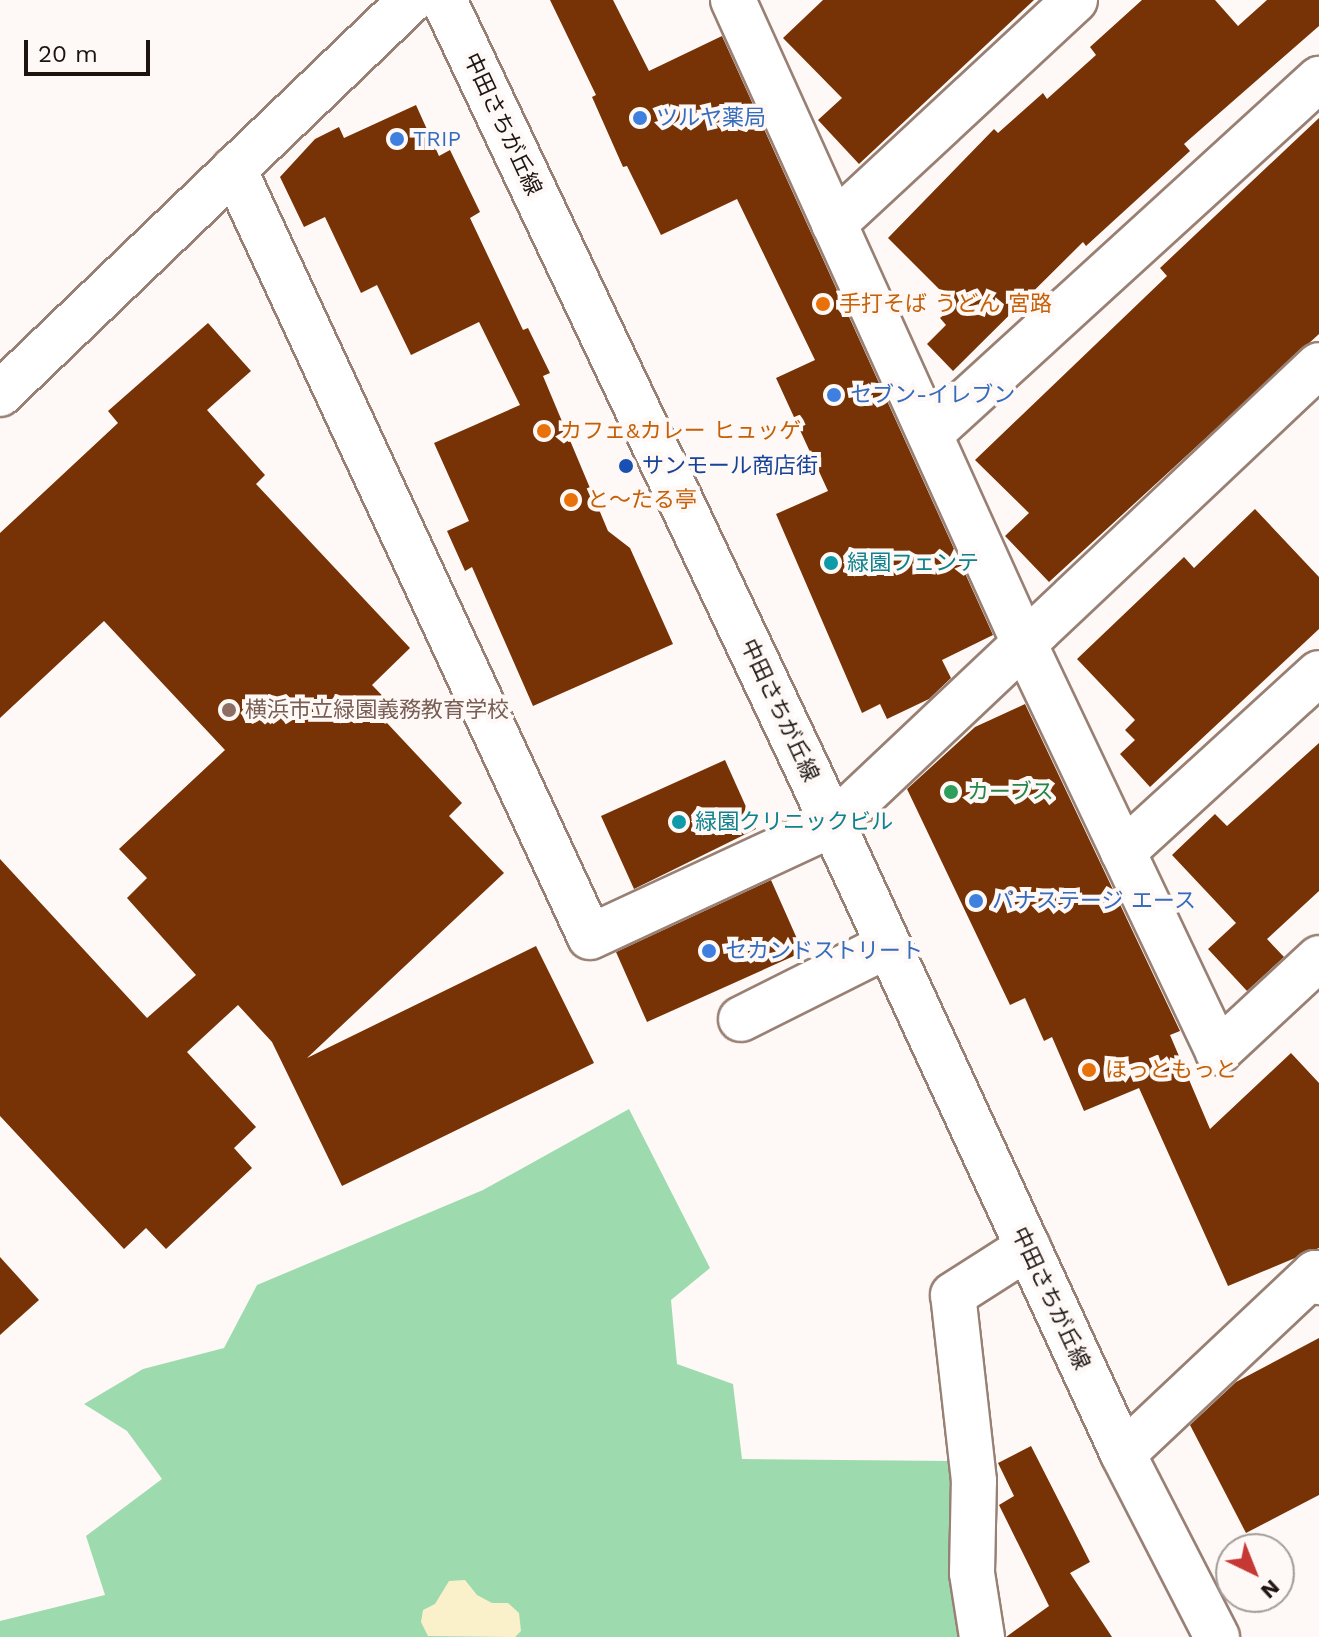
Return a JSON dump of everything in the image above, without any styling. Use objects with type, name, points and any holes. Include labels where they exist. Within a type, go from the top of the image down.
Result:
[{"type":"street","points":[[0,394],[411,0]]},
{"type":"street","name":"中田さちが丘線","points":[[444,0],[833,824],[1123,1454],[1217,1637]]},
{"type":"street","points":[[834,224],[1075,0]]},
{"type":"street","points":[[741,4],[834,224],[1024,643],[1218,1052],[1319,958]]},
{"type":"street","points":[[930,434],[1319,79]]},
{"type":"street","points":[[234,169],[590,937],[833,824],[1319,365]]},
{"type":"street","points":[[1123,852],[1319,673]]},
{"type":"street","points":[[741,1019],[887,946]]},
{"type":"street","points":[[982,1637],[972,1573],[974,1481],[953,1295],[1028,1247]]},
{"type":"street","points":[[1123,1454],[1318,1275]]},
{"type":"green space","points":[[629,1109],[710,1268],[671,1300],[677,1364],[733,1384],[742,1459],[952,1461],[987,1637],[0,1637],[0,1621],[105,1595],[86,1536],[162,1479],[127,1431],[84,1404],[143,1369],[224,1348],[257,1285],[483,1190]]},
{"type":"sand","points":[[465,1580],[477,1595],[492,1603],[508,1603],[519,1613],[521,1631],[515,1637],[428,1636],[421,1622],[423,1610],[435,1604],[449,1581]]},
{"type":"building","points":[[550,0],[613,0],[649,71],[722,36],[993,635],[942,660],[951,678],[929,699],[887,719],[880,704],[862,713],[776,514],[828,491],[776,378],[815,360],[737,199],[661,235],[627,166],[623,167],[592,97],[596,95]]},
{"type":"building","points":[[823,0],[1034,0],[859,164],[818,120],[842,98],[783,38]]},
{"type":"building","points":[[1142,0],[1215,0],[1238,26],[1267,0],[1319,0],[1319,26],[1184,144],[1190,151],[1086,246],[1083,242],[953,371],[927,344],[946,325],[940,318],[955,305],[888,238],[994,129],[998,133],[1043,93],[1047,99],[1096,55],[1090,47]]},
{"type":"building","points":[[416,105],[439,156],[450,150],[480,212],[470,218],[523,330],[528,328],[550,373],[543,376],[608,531],[630,548],[673,644],[533,706],[472,567],[465,571],[447,531],[469,521],[434,443],[520,405],[479,322],[411,355],[377,285],[361,293],[325,217],[304,227],[280,177],[315,139],[339,127],[344,138]]},
{"type":"building","points":[[1319,118],[1319,334],[1049,582],[1005,536],[1029,513],[975,460],[1167,276],[1160,268]]},
{"type":"building","name":"横浜市立緑園義務教育学校","points":[[208,323],[251,371],[207,410],[265,475],[256,484],[410,648],[372,685],[398,712],[387,723],[462,803],[449,816],[504,873],[307,1058],[536,946],[594,1063],[342,1186],[272,1042],[238,1005],[187,1052],[256,1127],[234,1148],[252,1168],[166,1249],[146,1228],[124,1249],[0,1116],[0,859],[147,1018],[196,975],[127,898],[147,878],[119,849],[225,750],[104,621],[0,718],[0,533],[118,423],[108,411]]},
{"type":"building","points":[[1255,509],[1319,577],[1319,629],[1150,787],[1120,754],[1135,740],[1125,730],[1135,720],[1077,659],[1184,557],[1194,568]]},
{"type":"building","points":[[1025,704],[1180,1031],[1170,1035],[1210,1129],[1291,1053],[1319,1083],[1319,1248],[1228,1286],[1139,1088],[1084,1111],[1052,1037],[1044,1041],[1025,998],[1010,1005],[907,789],[975,727]]},
{"type":"building","points":[[1319,743],[1319,891],[1267,939],[1284,957],[1247,991],[1208,949],[1236,923],[1172,855],[1215,814],[1227,826]]},
{"type":"building","name":"緑園クリニックビル","points":[[725,760],[756,829],[634,889],[601,816]]},
{"type":"building","points":[[771,880],[798,941],[791,945],[796,955],[647,1022],[616,952]]},
{"type":"building","points":[[0,1257],[39,1300],[0,1335]]},
{"type":"building","points":[[1319,1338],[1319,1495],[1246,1533],[1190,1425],[1236,1382]]},
{"type":"building","points":[[1031,1446],[1090,1562],[1070,1573],[1112,1637],[1006,1637],[1049,1606],[999,1505],[1014,1496],[998,1463]]},
{"type":"place","name":"ツルヤ薬局","points":[[640,118]]},
{"type":"place","name":"TRIP","points":[[397,139]]},
{"type":"place","name":"手打そば うどん 宮路","points":[[823,304]]},
{"type":"place","name":"セブン-イレブン","points":[[834,395]]},
{"type":"place","name":"カフェ&カレー ヒュッゲ","points":[[544,431]]},
{"type":"place","name":"サンモール商店街","points":[[626,466]]},
{"type":"place","name":"と～たる亭","points":[[571,500]]},
{"type":"place","name":"緑園フェンテ","points":[[831,563]]},
{"type":"place","name":"横浜市立緑園義務教育学校","points":[[229,710]]},
{"type":"place","name":"カーブス","points":[[951,792]]},
{"type":"place","name":"緑園クリニックビル","points":[[679,822]]},
{"type":"place","name":"パナステージ エース","points":[[976,901]]},
{"type":"place","name":"セカンドストリート","points":[[709,951]]},
{"type":"place","name":"ほっともっと","points":[[1089,1070]]}]
